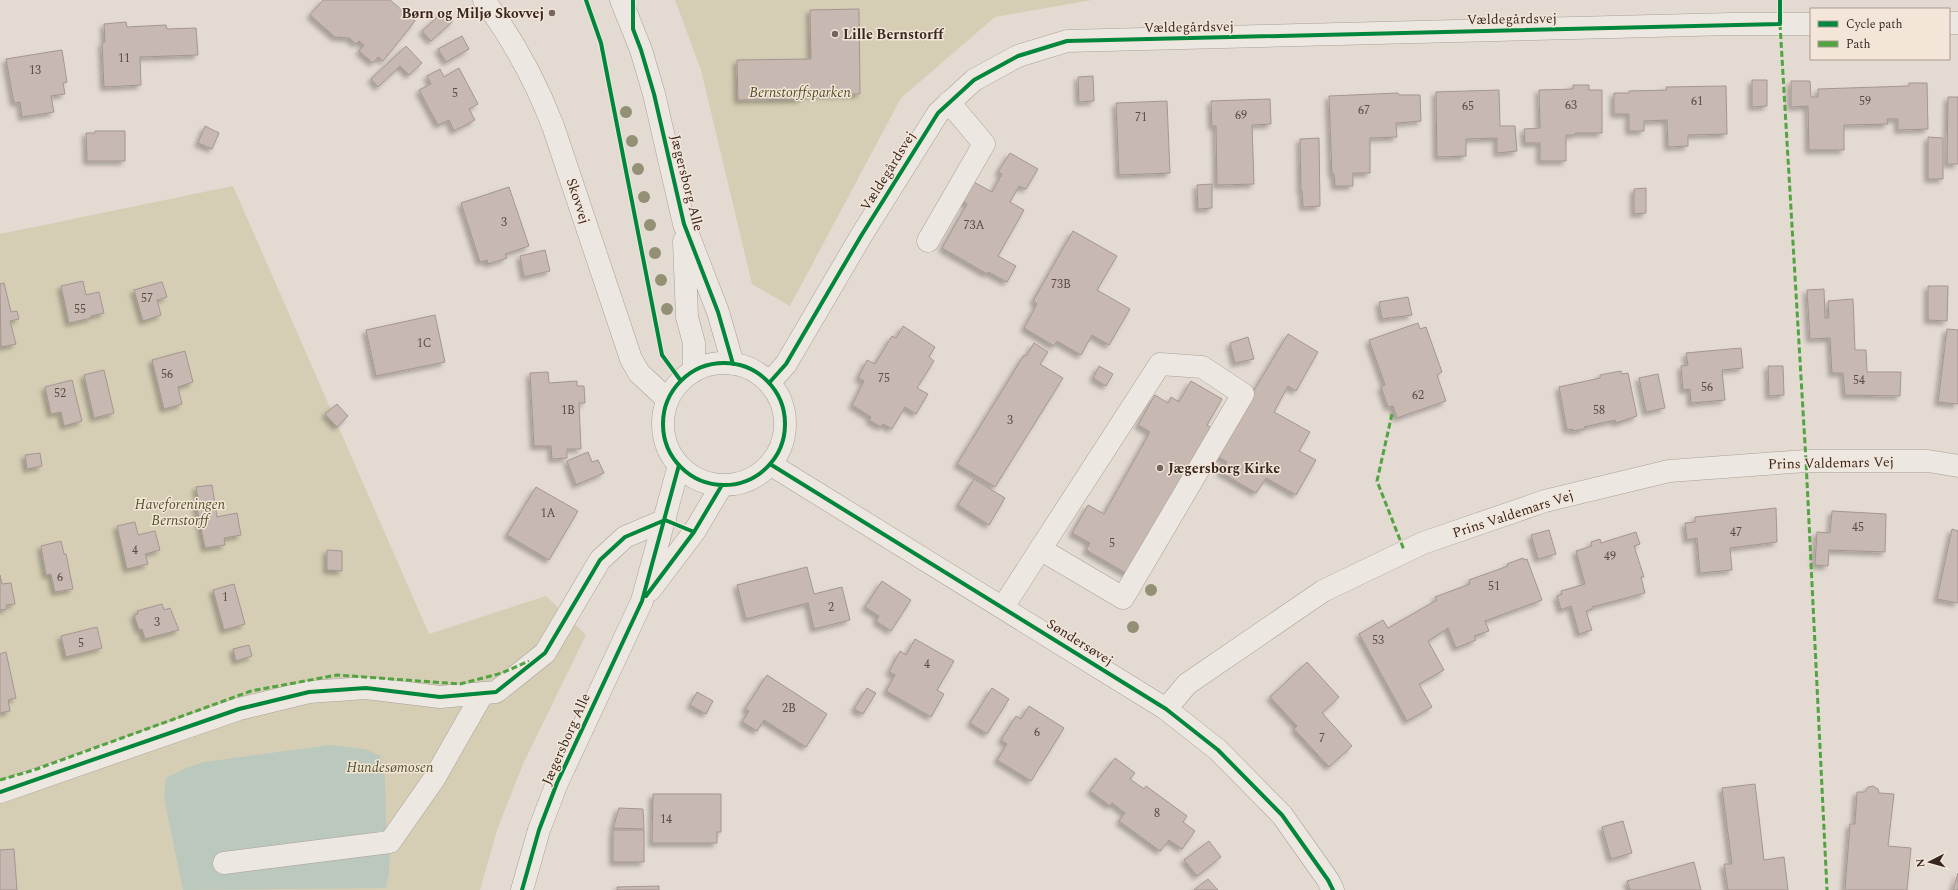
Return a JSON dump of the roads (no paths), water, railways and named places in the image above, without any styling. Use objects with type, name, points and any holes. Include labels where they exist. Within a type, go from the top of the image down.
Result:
[{"type":"street","name":"Skovvej","points":[[484,0],[522,56],[539,90],[553,126],[631,359],[639,373],[668,400]]},
{"type":"street","name":"Jægersborg Alle","points":[[621,0],[642,50],[654,94],[684,224],[718,312],[733,364]]},
{"type":"street","name":"Vældegårdsvej","points":[[769,383],[786,364],[910,156],[938,113],[974,80],[1018,56],[1067,41],[1731,24],[1810,24]]},
{"type":"street","points":[[928,241],[984,144],[949,102]]},
{"type":"street","name":"Jægersborg Alle","points":[[684,224],[687,317],[694,343],[694,371]]},
{"type":"street","points":[[712,364],[733,364],[750,369],[769,383],[781,404],[784,425],[780,446],[770,464],[762,472],[748,480],[722,485],[696,478],[679,465],[670,453],[665,437],[663,419],[668,400],[681,381],[694,371],[712,364]]},
{"type":"street","points":[[1003,607],[1040,549],[1160,364],[1202,367],[1243,394],[1123,598],[1040,549]]},
{"type":"street","name":"Prins Valdemars Vej","points":[[1166,709],[1187,684],[1323,591],[1423,543],[1545,501],[1669,472],[1806,461],[1928,461],[1958,466]]},
{"type":"street","name":"Søndersøvej","points":[[770,464],[1166,709],[1218,750],[1282,815],[1328,880],[1333,890]]},
{"type":"street","name":"Jægersborg Alle","points":[[522,890],[539,830],[557,783],[642,601],[679,465]]},
{"type":"street","name":"Jægersborg Alle","points":[[642,601],[694,532],[722,485]]},
{"type":"street","points":[[0,792],[239,709],[309,692],[366,688],[440,697],[496,692],[545,654],[600,560],[625,537],[665,520]]},
{"type":"street","points":[[224,863],[390,842],[434,779],[483,693]]},
{"type":"place","name":"Børn og Miljø Skovvej","points":[[552,13]]},
{"type":"place","name":"Lille Bernstorff","points":[[835,34]]},
{"type":"place","name":"Jægersborg Kirke","points":[[1160,468]]},
{"type":"park label","name":"Bernstorffsparken","points":[[800,92]]},
{"type":"park label","name":"Haveforeningen Bernstorff","points":[[180,512]]},
{"type":"park label","name":"Hundesømosen","points":[[390,767]]}]
